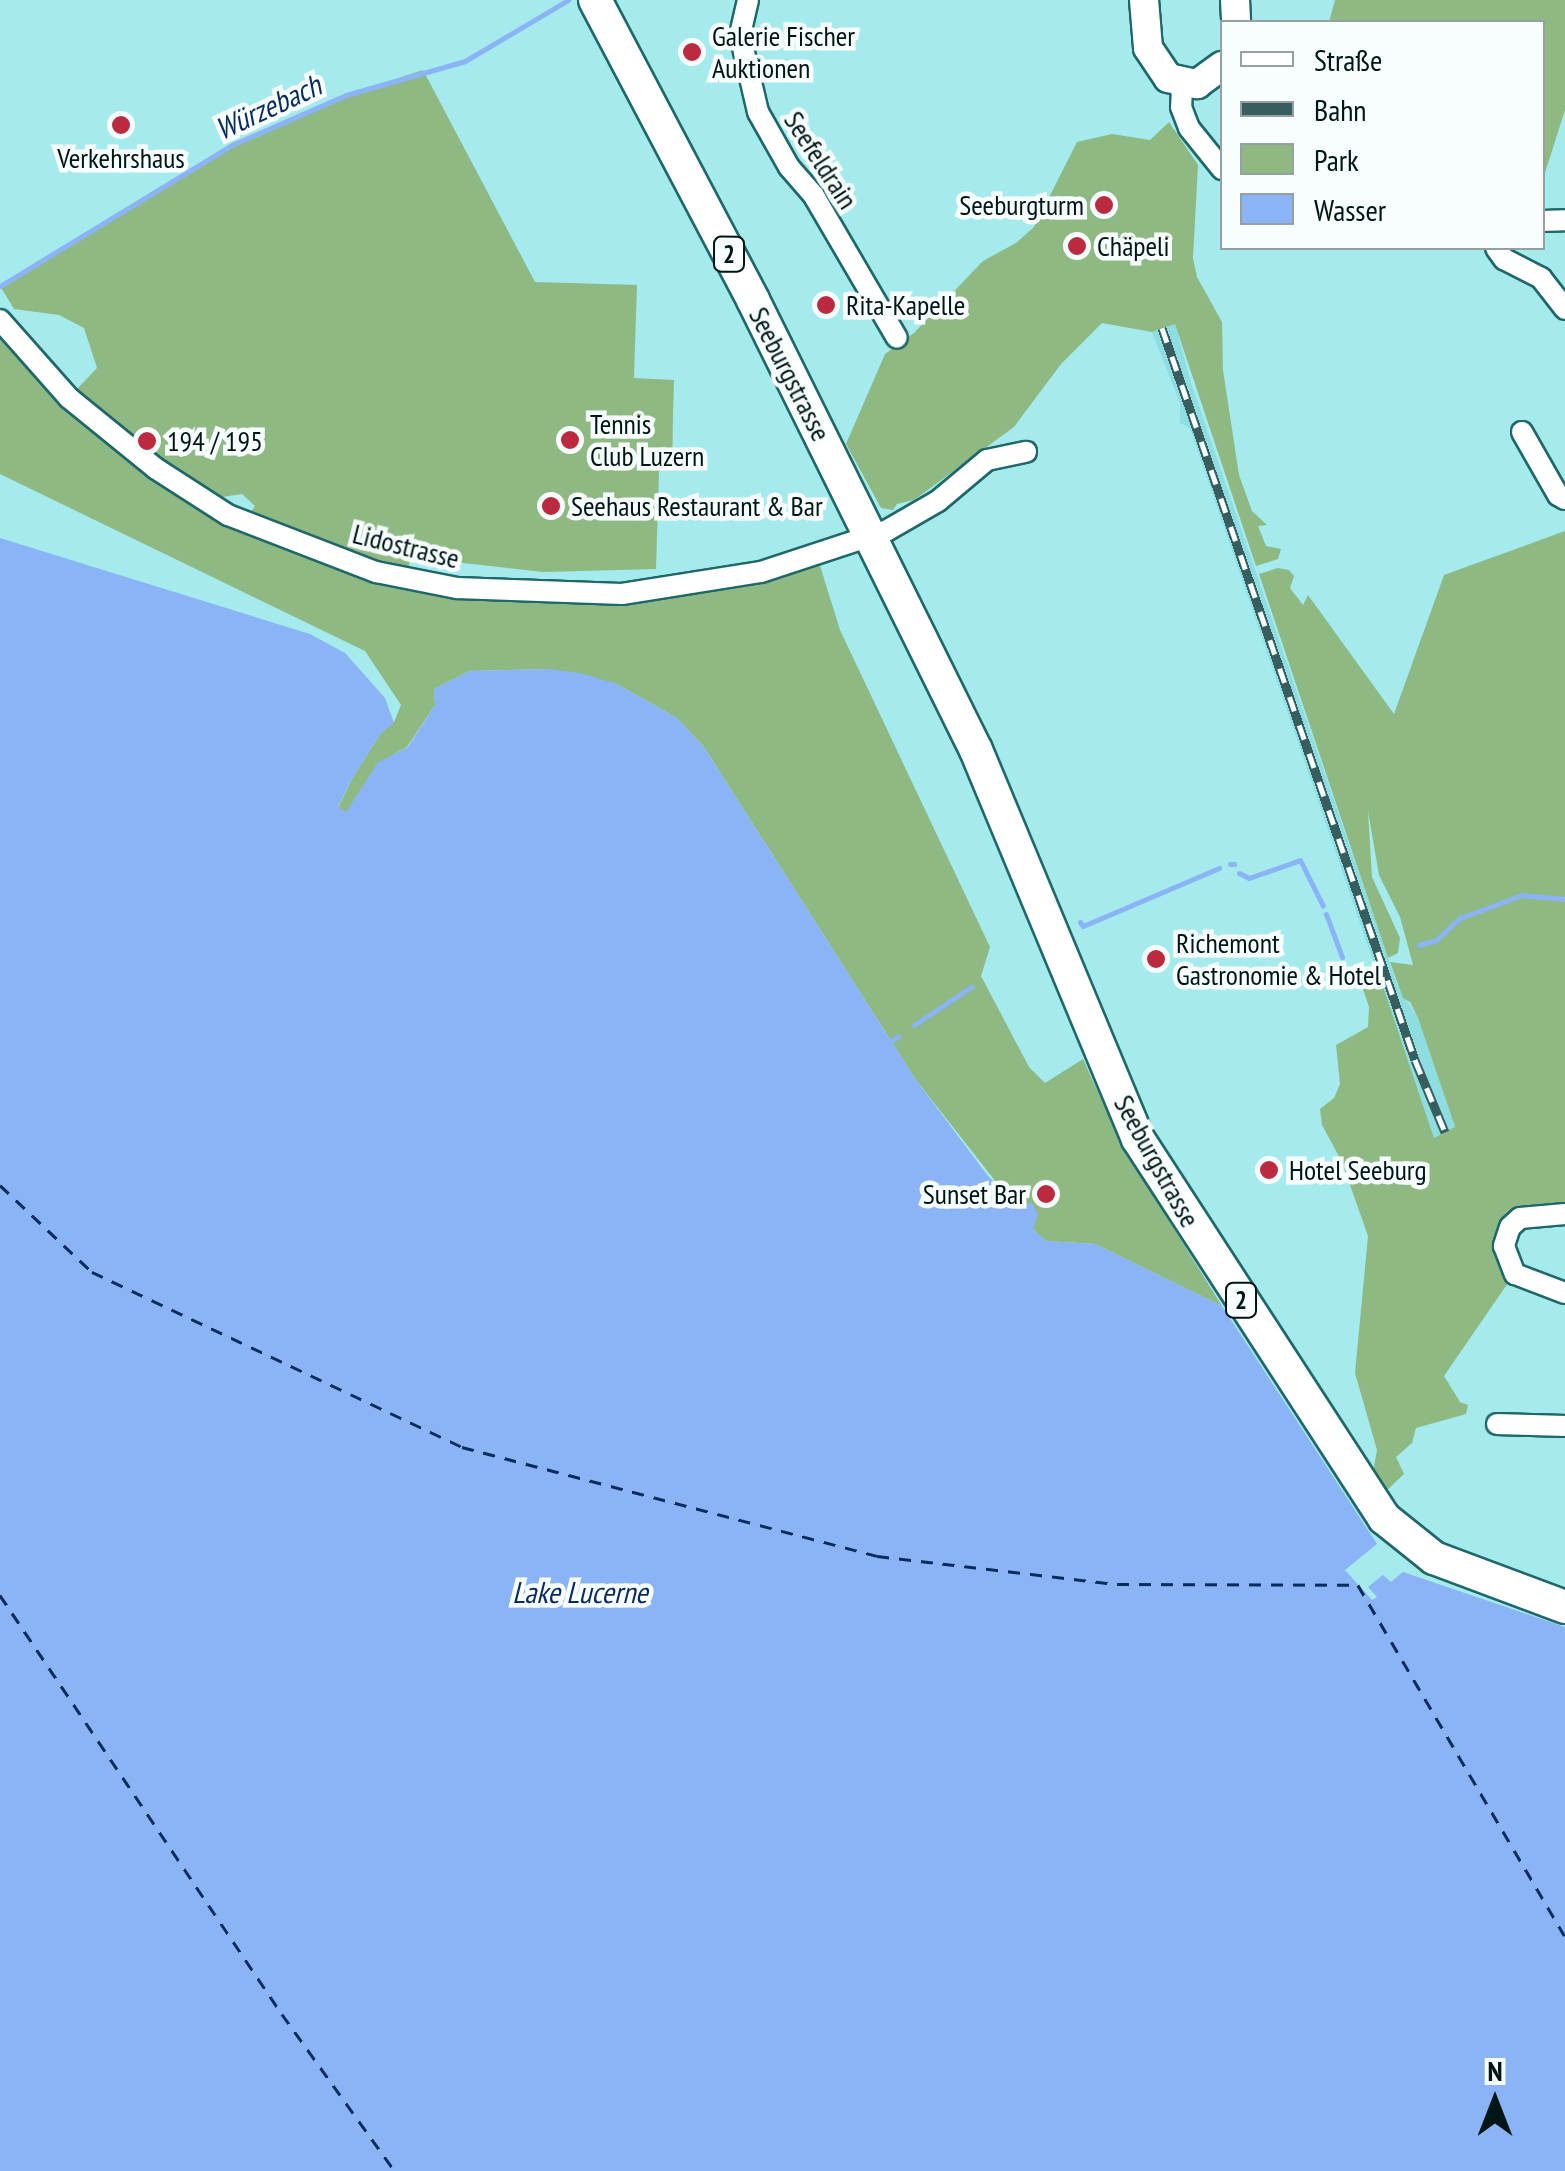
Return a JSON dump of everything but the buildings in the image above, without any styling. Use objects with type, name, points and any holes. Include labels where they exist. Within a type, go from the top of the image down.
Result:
[{"type":"main road","name":"Seeburgstrasse","points":[[595,0],[872,536],[976,750],[1138,1139],[1367,1496],[1404,1537],[1434,1558],[1565,1606]]},
{"type":"street","name":"Seefeldrain","points":[[748,0],[740,35],[758,112],[789,166],[814,196],[897,338]]},
{"type":"street","points":[[1144,0],[1145,28],[1154,62],[1168,78],[1182,84],[1205,81],[1220,68]]},
{"type":"street","points":[[1182,84],[1181,107],[1189,128],[1220,167]]},
{"type":"street","points":[[1497,250],[1504,260],[1541,278],[1565,309]]},
{"type":"street","name":"Lidostrasse","points":[[0,320],[54,384],[155,468],[228,515],[376,572],[498,592],[622,594],[726,580],[872,536]]},
{"type":"street","points":[[1522,432],[1558,495],[1565,499]]},
{"type":"street","points":[[872,536],[918,514],[988,460],[1026,452]]},
{"type":"street","points":[[1565,1214],[1520,1218],[1510,1227],[1504,1246],[1514,1274],[1565,1293]]},
{"type":"street","points":[[1497,1424],[1565,1426]]},
{"type":"shaded area","points":[[1175,323],[1190,380],[1398,987],[1418,1018],[1455,1128],[1434,1138],[1190,428],[1180,423],[1180,403],[1152,332]]},
{"type":"green space","points":[[1335,0],[1565,0],[1565,110],[1545,173],[1545,20],[1330,20]]},
{"type":"green space","points":[[423,70],[535,282],[637,285],[634,378],[674,380],[672,470],[659,471],[656,569],[543,572],[410,557],[408,578],[622,594],[817,556],[840,630],[990,947],[981,976],[1029,1067],[1045,1083],[1083,1059],[1122,1145],[1222,1306],[1095,1244],[1046,1241],[1033,1229],[916,1080],[704,747],[677,718],[617,684],[549,669],[470,671],[434,689],[435,705],[407,747],[378,763],[346,813],[338,808],[352,779],[380,734],[394,722],[401,705],[365,651],[0,474],[0,339],[63,407],[200,509],[306,546],[251,512],[255,506],[242,494],[222,497],[193,482],[95,409],[77,389],[97,368],[84,328],[59,315],[14,309],[0,286],[234,144],[346,95]]},
{"type":"green space","points":[[1169,122],[1198,165],[1193,258],[1197,277],[1222,322],[1223,370],[1239,475],[1252,511],[1267,525],[1258,526],[1266,546],[1281,549],[1278,559],[1256,566],[1175,324],[1152,332],[1102,323],[1061,364],[1014,427],[914,500],[897,504],[893,510],[881,508],[846,444],[885,354],[914,333],[983,261],[1016,243],[1034,227],[1077,142],[1112,134],[1150,140]]},
{"type":"green space","points":[[1565,531],[1565,1206],[1519,1208],[1497,1241],[1497,1257],[1510,1280],[1444,1376],[1460,1402],[1468,1405],[1466,1414],[1416,1428],[1412,1443],[1396,1457],[1404,1474],[1383,1494],[1372,1477],[1377,1450],[1355,1373],[1368,1236],[1342,1162],[1322,1125],[1320,1109],[1334,1098],[1340,1084],[1336,1045],[1368,1027],[1369,1007],[1359,977],[1363,973],[1377,969],[1434,1138],[1455,1127],[1418,1018],[1410,1002],[1403,998],[1390,962],[1413,965],[1400,917],[1379,875],[1368,811],[1372,877],[1400,938],[1398,953],[1388,958],[1259,574],[1278,568],[1289,570],[1294,576],[1290,588],[1303,605],[1308,595],[1394,714],[1444,575]]},
{"type":"water","name":"Lake Lucerne","points":[[0,538],[310,634],[345,653],[385,698],[394,723],[380,734],[352,779],[338,807],[346,812],[378,762],[408,747],[435,705],[434,689],[470,671],[549,669],[580,673],[617,684],[677,718],[704,747],[916,1080],[988,1176],[1017,1205],[1032,1203],[1038,1214],[1033,1229],[1046,1241],[1095,1244],[1222,1306],[1377,1544],[1345,1570],[1372,1600],[1377,1597],[1368,1587],[1383,1575],[1391,1582],[1403,1572],[1565,1627],[1565,2171],[0,2171]]},
{"type":"waterway","name":"Würzebach","points":[[0,286],[234,144],[346,95],[465,61],[568,0]]},
{"type":"waterway","points":[[1239,873],[1249,878],[1300,860],[1323,906]]},
{"type":"waterway","points":[[1080,922],[1083,926],[1219,868]]},
{"type":"waterway","points":[[1419,945],[1436,940],[1460,918],[1522,895],[1565,899]]},
{"type":"waterway","points":[[1326,914],[1342,957]]},
{"type":"waterway","points":[[914,1025],[971,987]]},
{"type":"waterway","points":[[891,1041],[899,1036]]},
{"type":"ferry route","points":[[0,1185],[92,1272],[462,1447],[877,1556],[1117,1584],[1358,1585],[1565,1936]]},
{"type":"ferry route","points":[[0,1595],[282,2014],[395,2171]]},
{"type":"railway","points":[[1162,328],[1415,1060],[1445,1132]]},
{"type":"place","name":"Galerie Fischer Auktionen","points":[[692,52]]},
{"type":"place","name":"Verkehrshaus","points":[[121,125]]},
{"type":"place","name":"Seeburgturm","points":[[1104,205]]},
{"type":"place","name":"Chäpeli","points":[[1077,246]]},
{"type":"place","name":"Rita-Kapelle","points":[[826,305]]},
{"type":"place","name":"Tennis Club Luzern","points":[[570,440]]},
{"type":"place","name":"194 / 195","points":[[147,441]]},
{"type":"place","name":"Seehaus Restaurant & Bar","points":[[551,506]]},
{"type":"place","name":"Richemont Gastronomie & Hotel","points":[[1156,959]]},
{"type":"place","name":"Hotel Seeburg","points":[[1269,1170]]},
{"type":"place","name":"Sunset Bar","points":[[1046,1194]]}]
